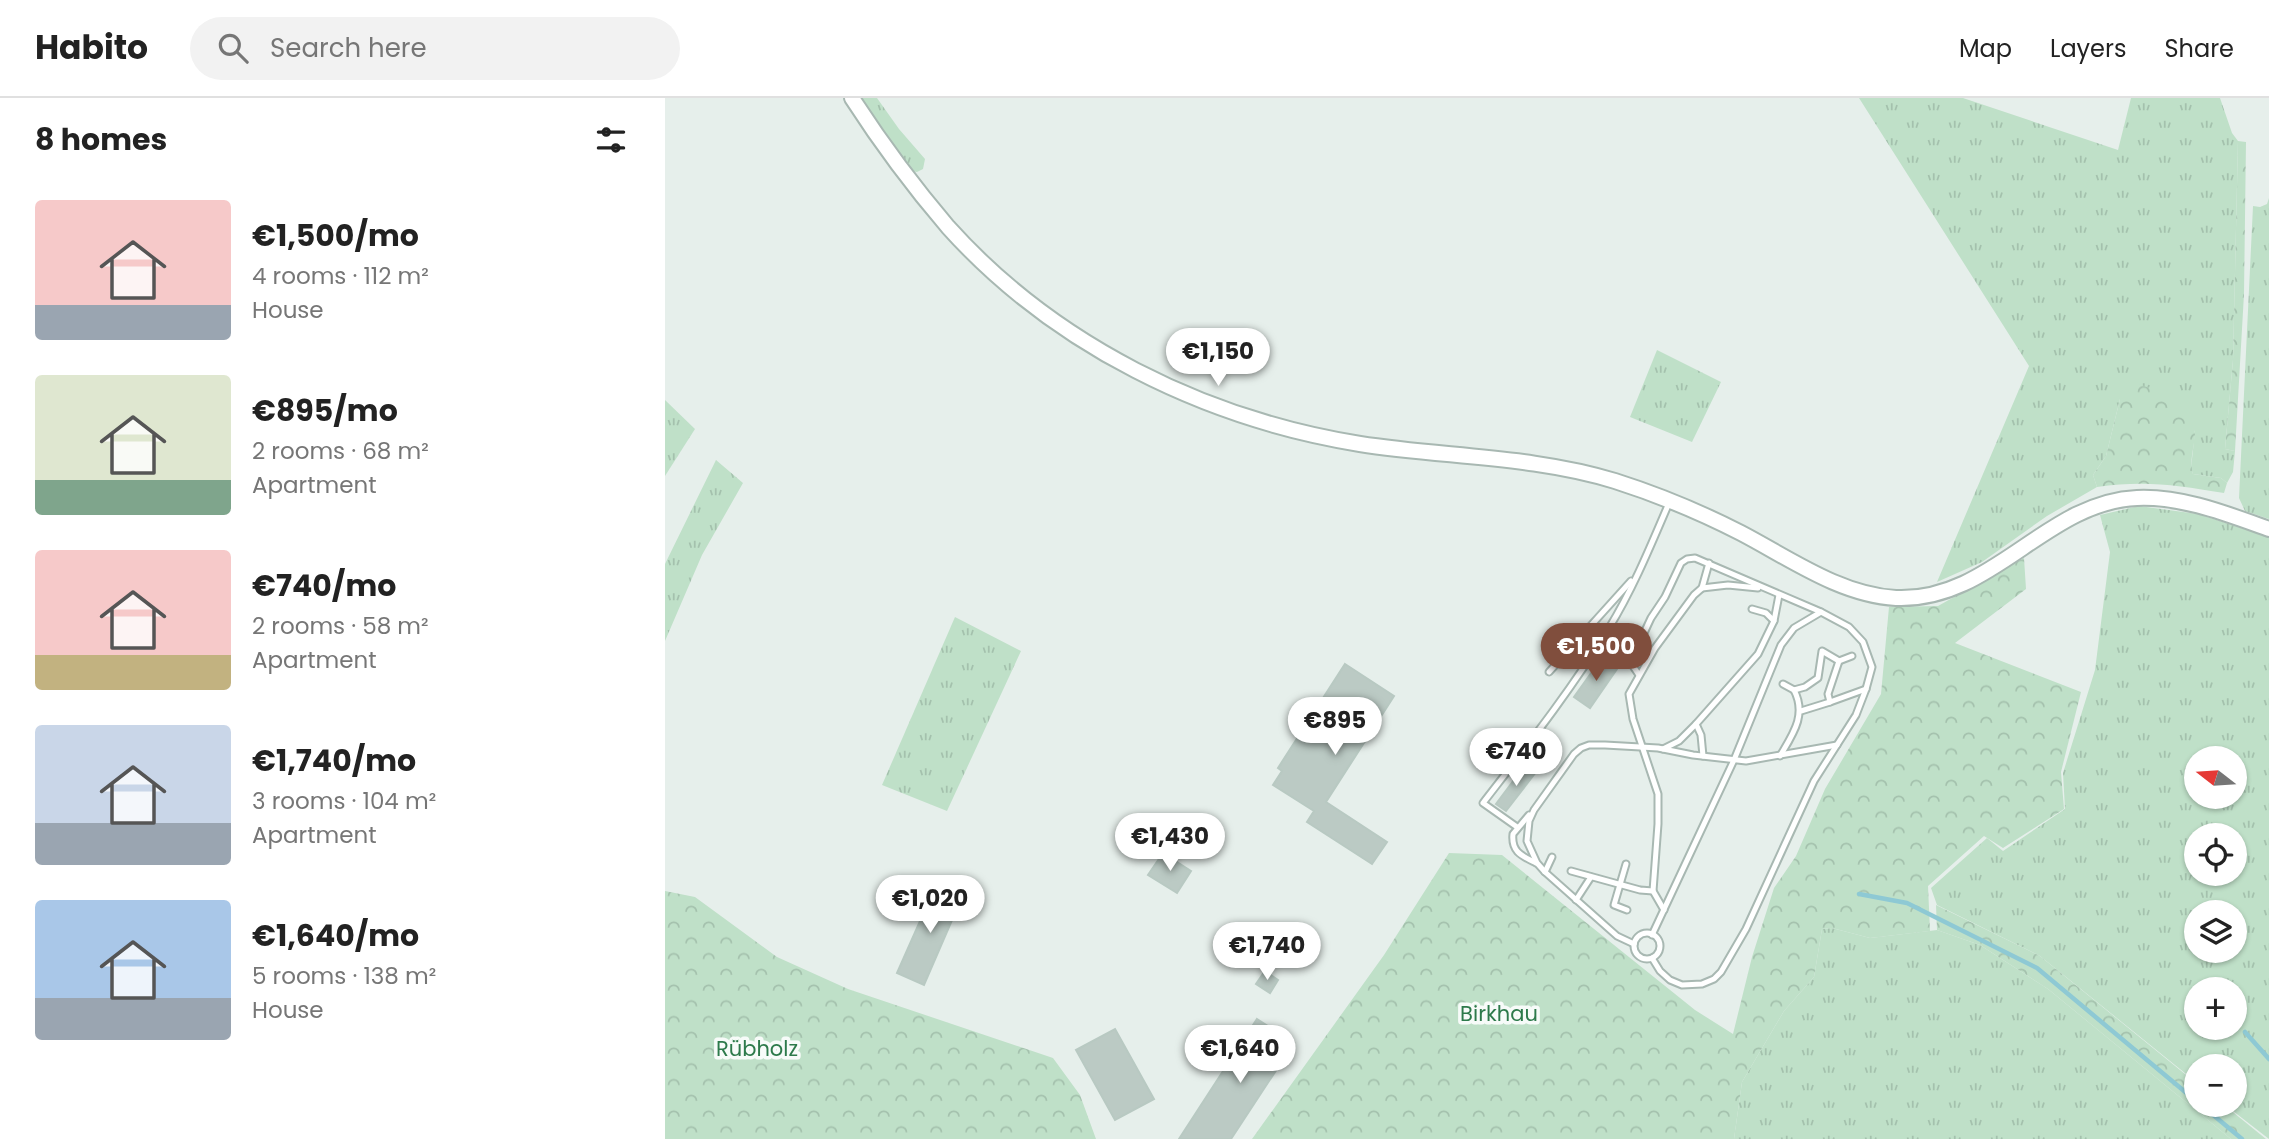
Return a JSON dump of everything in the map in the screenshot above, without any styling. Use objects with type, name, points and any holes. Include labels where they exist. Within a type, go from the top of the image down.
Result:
[{"type":"street","points":[[852,98],[917,189],[951,230],[1026,299],[1112,358],[1152,380],[1225,410],[1310,435],[1567,470],[1608,479],[1699,512],[1822,577],[1860,591],[1894,598],[1927,596],[1963,586],[2055,526],[2085,511],[2114,501],[2157,498],[2187,503],[2269,529]]},
{"type":"lane","points":[[1517,827],[1483,803],[1529,744],[1602,638],[1637,574],[1671,500]]},
{"type":"lane","points":[[1534,810],[1526,830],[1527,841],[1537,863],[1545,872],[1617,936],[1634,944],[1639,956],[1652,958],[1670,980],[1682,985],[1702,984],[1714,979],[1721,972],[1746,929],[1814,781],[1856,715],[1867,689],[1872,667],[1863,642],[1849,627],[1821,612],[1764,589],[1746,578],[1695,558],[1681,563],[1637,648],[1623,651]]},
{"type":"lane","points":[[1664,909],[1653,891],[1658,837],[1658,794],[1633,719],[1629,694],[1679,616],[1702,588],[1709,563]]},
{"type":"lane","points":[[1549,672],[1637,574]]},
{"type":"lane","points":[[1702,588],[1728,585],[1764,589]]},
{"type":"lane","points":[[1663,749],[1679,741],[1696,724],[1758,654],[1774,621],[1779,596]]},
{"type":"lane","points":[[1752,609],[1766,613],[1774,621]]},
{"type":"lane","points":[[1652,935],[1734,760],[1781,645],[1794,628],[1821,612]]},
{"type":"lane","points":[[1602,638],[1623,651],[1639,675]]},
{"type":"lane","points":[[1794,690],[1805,687],[1818,678],[1822,651],[1820,641]]},
{"type":"lane","points":[[1822,651],[1839,661]]},
{"type":"lane","points":[[1839,661],[1852,656]]},
{"type":"lane","points":[[1830,702],[1828,694],[1839,661]]},
{"type":"lane","points":[[1780,756],[1794,732],[1801,711],[1800,700],[1794,690],[1783,684]]},
{"type":"lane","points":[[1801,711],[1867,689]]},
{"type":"lane","points":[[1633,719],[1640,716]]},
{"type":"lane","points":[[1696,724],[1701,735],[1703,756]]},
{"type":"lane","points":[[1537,863],[1521,855],[1513,846],[1513,834],[1581,748],[1597,745],[1642,747],[1734,760],[1780,756],[1837,745]]},
{"type":"lane","points":[[1550,788],[1557,793]]},
{"type":"lane","points":[[1545,872],[1552,857]]},
{"type":"lane","points":[[1626,864],[1614,905],[1627,910]]},
{"type":"lane","points":[[1571,871],[1653,891]]},
{"type":"lane","points":[[1576,900],[1591,877]]},
{"type":"lane","points":[[1652,935],[1659,946],[1652,958]]},
{"type":"lane","points":[[1634,944],[1639,936],[1652,935]]},
{"type":"green space","points":[[859,98],[877,98],[925,159],[923,169],[911,171]]},
{"type":"green space","points":[[1859,98],[1963,98],[2118,150],[2131,98],[2220,98],[2232,133],[2238,141],[2233,360],[2225,449],[2235,451],[2233,472],[2227,483],[2221,478],[2193,474],[2191,468],[2195,431],[2120,399],[2106,456],[2093,475],[2097,487],[2047,516],[1982,562],[1937,582],[2029,366]]},
{"type":"green space","points":[[2238,141],[2246,142],[2244,294],[2235,451],[2225,449],[2233,360]]},
{"type":"green space","points":[[2269,198],[2269,519],[2245,511],[2239,498],[2253,206],[2267,204]]},
{"type":"green space","points":[[1657,350],[1721,382],[1692,442],[1630,417]]},
{"type":"green space","points":[[2135,383],[2175,400],[2190,414],[2195,435],[2193,474],[2221,478],[2227,483],[2224,493],[2161,484],[2097,487],[2093,475],[2106,456],[2120,399]]},
{"type":"green space","points":[[665,400],[695,429],[665,476]]},
{"type":"green space","points":[[716,460],[743,483],[702,555],[665,641],[665,564]]},
{"type":"green space","points":[[2139,506],[2198,514],[2269,537],[2269,1139],[2241,1117],[2247,1117],[2247,1054],[2184,1054],[2184,1072],[2040,956],[1937,905],[1931,888],[1987,838],[2003,851],[2065,809],[2063,773],[2095,670],[2110,552],[2100,515]]},
{"type":"green space","name":"Birkhau","points":[[2024,558],[2026,589],[1955,643],[2081,692],[2061,772],[2064,809],[2003,848],[1984,836],[1928,886],[1930,931],[1870,938],[1832,928],[1822,929],[1814,977],[1784,1011],[1742,1082],[1734,1139],[1252,1139],[1384,955],[1449,853],[1502,855],[1695,1010],[1733,1034],[1752,957],[1774,888],[1796,856],[1825,789],[1881,694],[1889,607],[1938,606]]},
{"type":"green space","points":[[955,617],[1021,651],[947,811],[882,785]]},
{"type":"green space","name":"Rübholz","points":[[665,891],[695,897],[777,957],[848,989],[1053,1058],[1080,1095],[1096,1139],[665,1139]]},
{"type":"green space","points":[[1936,905],[2040,956],[2184,1073],[2184,1100],[2048,989],[1980,945],[1937,930]]},
{"type":"green space","points":[[1832,928],[1870,938],[1937,930],[1980,945],[2048,989],[2184,1100],[2184,1117],[2204,1117],[2231,1139],[1734,1139],[1742,1082],[1784,1011],[1814,977],[1822,929]]},
{"type":"green space","points":[[2204,1117],[2239,1117],[2266,1139],[2231,1139]]},
{"type":"building","points":[[1602,658],[1617,669],[1590,708],[1574,697]]},
{"type":"building","points":[[1345,664],[1394,696],[1326,802],[1387,842],[1372,864],[1307,822],[1314,811],[1273,785],[1282,771],[1278,768]]},
{"type":"building","points":[[1526,764],[1536,772],[1506,811],[1496,804]]},
{"type":"building","points":[[1163,853],[1191,871],[1177,893],[1148,875]]},
{"type":"building","points":[[936,885],[962,897],[924,985],[897,973]]},
{"type":"building","points":[[1265,971],[1278,980],[1270,993],[1256,984]]},
{"type":"building","points":[[1257,1019],[1294,1043],[1231,1139],[1179,1139]]},
{"type":"building","points":[[1115,1029],[1154,1099],[1115,1120],[1076,1050]]},
{"type":"waterway","points":[[1859,894],[1907,903],[2037,968],[2184,1091]]},
{"type":"waterway","points":[[2247,1034],[2269,1059]]},
{"type":"waterway","points":[[2216,1117],[2242,1139]]}]
